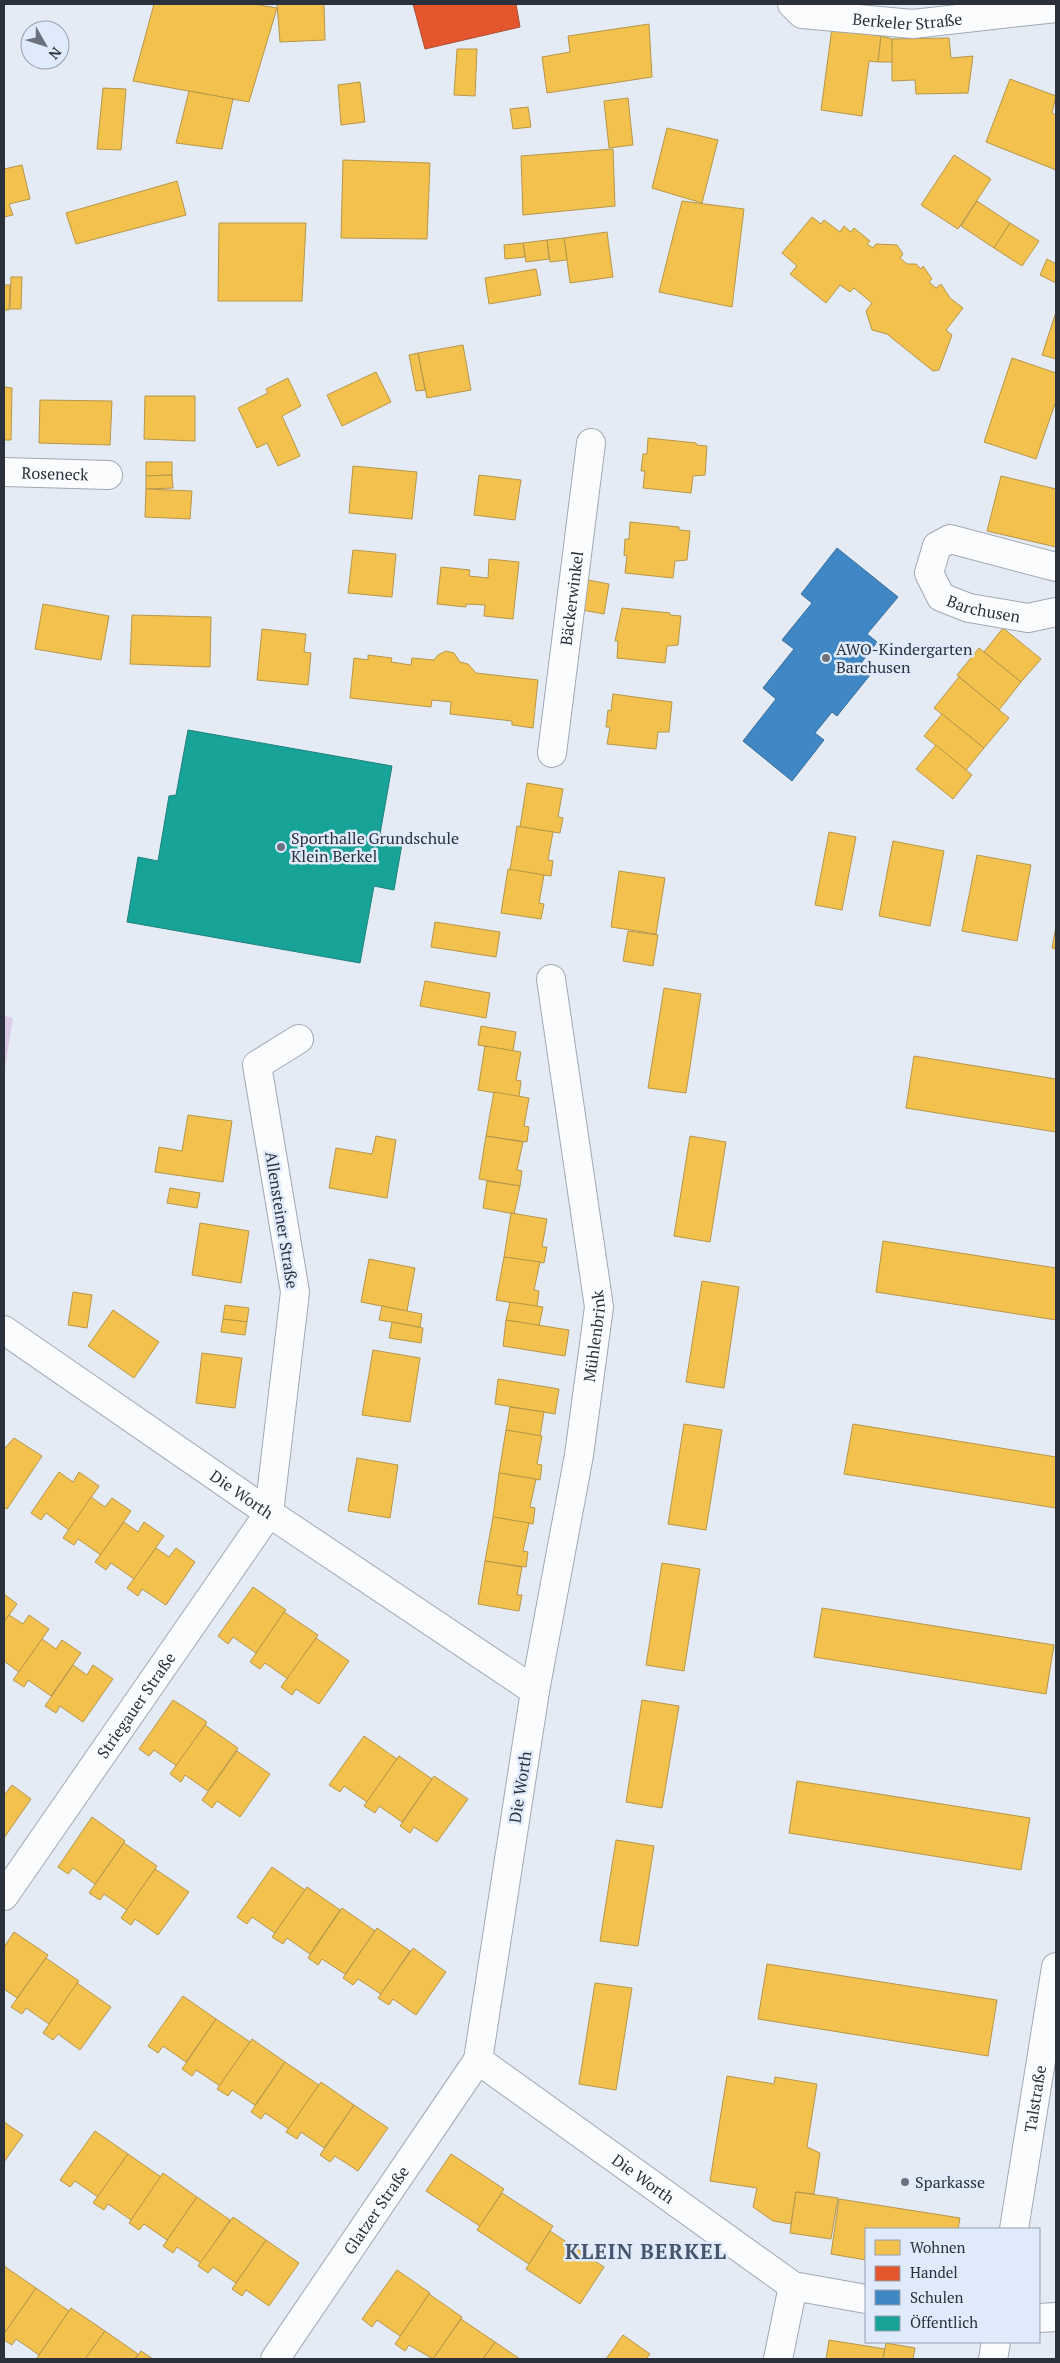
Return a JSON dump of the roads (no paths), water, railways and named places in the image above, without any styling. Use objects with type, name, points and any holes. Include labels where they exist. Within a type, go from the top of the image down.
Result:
[{"type":"street","name":"Berkeler Straße","points":[[792,4],[802,14],[913,24],[1056,8]]},
{"type":"street","name":"Bäckerwinkel","points":[[552,753],[591,442]]},
{"type":"street","name":"Roseneck","points":[[4,472],[108,475]]},
{"type":"street","name":"Barchusen","points":[[1056,567],[950,539],[937,546],[929,573],[941,598],[969,608],[1028,618],[1056,612]]},
{"type":"street","name":"Mühlenbrink","points":[[535,1691],[579,1455],[599,1307],[551,980]]},
{"type":"street","name":"Allensteiner Straße","points":[[269,1513],[294,1292],[257,1066],[299,1039]]},
{"type":"street","name":"Die Worth","points":[[4,1330],[269,1513],[535,1691],[478,2060],[793,2286],[865,2299]]},
{"type":"street","name":"Striegauer Straße","points":[[4,1896],[269,1513]]},
{"type":"street","name":"Talstraße","points":[[1014,2228],[1056,1967]]},
{"type":"street","name":"Glatzer Straße","points":[[275,2359],[478,2060]]},
{"type":"street","points":[[778,2359],[793,2286]]},
{"type":"street","points":[[1040,2318],[1056,2317]]},
{"type":"street","points":[[993,2359],[996,2343]]},
{"type":"place","name":"AWO-Kindergarten Barchusen","points":[[826,658]]},
{"type":"place","name":"Sporthalle Grundschule Klein Berkel","points":[[281,847]]},
{"type":"place","name":"Sparkasse","points":[[905,2182]]},
{"type":"district","name":"KLEIN BERKEL","points":[[646,2251]]}]
